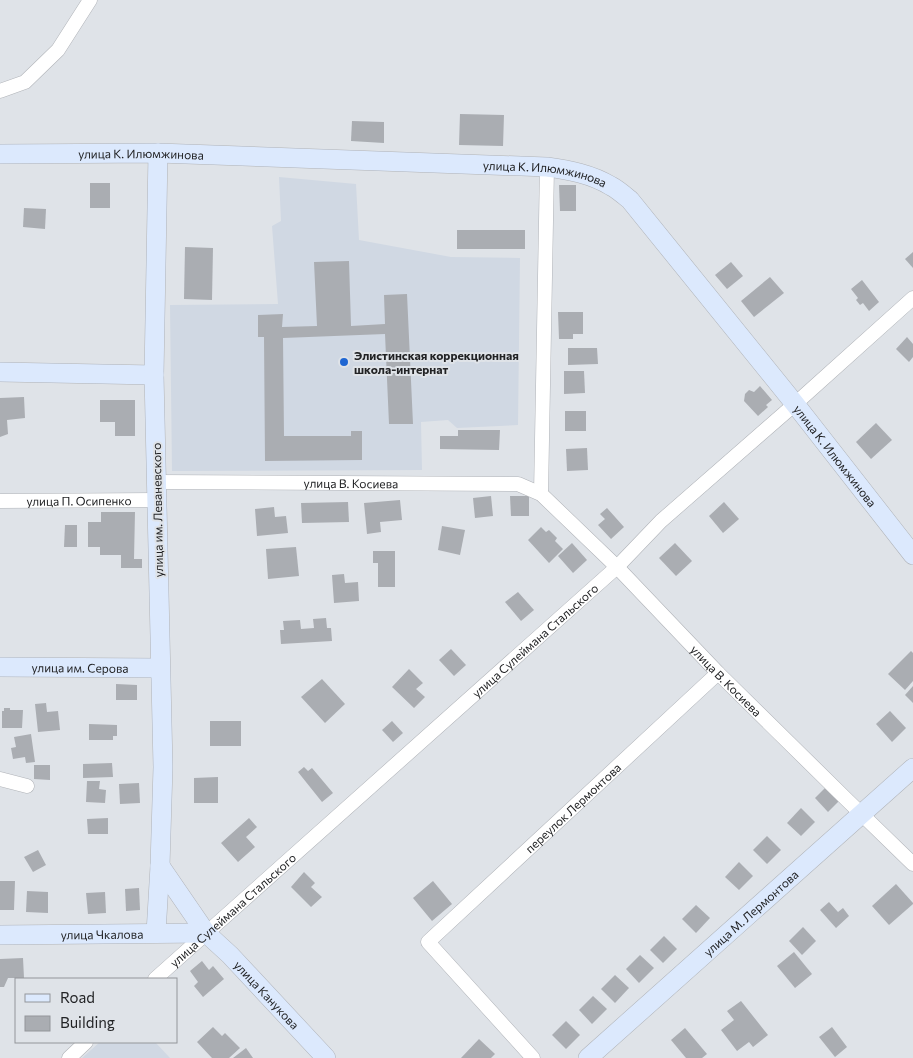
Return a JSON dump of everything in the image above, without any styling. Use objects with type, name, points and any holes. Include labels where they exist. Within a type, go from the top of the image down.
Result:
[{"type":"street","points":[[0,91],[24,82],[58,50],[90,0]]},
{"type":"street","name":"улица К. Илюмжинова","points":[[0,154],[158,153],[547,167],[570,170],[590,176],[611,186],[630,200],[795,404],[913,555]]},
{"type":"street","name":"улица им. Леваневского","points":[[156,933],[163,767],[154,375],[158,153]]},
{"type":"street","points":[[542,494],[547,167]]},
{"type":"street","name":"улица Сулеймана Стальского","points":[[156,978],[617,567],[662,521],[913,298]]},
{"type":"street","points":[[0,372],[154,375]]},
{"type":"street","name":"улица В. Косиева","points":[[157,491],[518,484],[542,494],[617,567],[718,673],[913,864]]},
{"type":"street","name":"улица П. Осипенко","points":[[0,501],[157,491]]},
{"type":"street","name":"улица им. Серова","points":[[0,667],[160,668]]},
{"type":"street","name":"переулок Лермонтова","points":[[533,1058],[428,942],[718,673]]},
{"type":"street","name":"улица М. Лермонтова","points":[[588,1058],[913,768]]},
{"type":"street","points":[[0,780],[26,786]]},
{"type":"street","points":[[160,866],[206,933]]},
{"type":"street","name":"улица Чкалова","points":[[0,935],[206,933]]},
{"type":"street","name":"улица Канукова","points":[[206,933],[230,955],[326,1058]]},
{"type":"street","points":[[69,1058],[85,1043]]},
{"type":"shaded area","name":"Элистинская коррекционная школа-интернат","points":[[279,177],[356,184],[359,240],[451,257],[520,258],[518,425],[457,428],[448,420],[421,422],[422,470],[172,471],[170,305],[278,304],[272,226],[281,221]]},
{"type":"shaded area","points":[[99,1043],[156,1043],[170,1058],[82,1058]]},
{"type":"building","points":[[460,114],[504,115],[503,146],[459,145]]},
{"type":"building","points":[[352,121],[384,122],[384,143],[351,141]]},
{"type":"building","points":[[90,183],[110,183],[110,208],[90,208]]},
{"type":"building","points":[[559,185],[576,185],[576,211],[560,211]]},
{"type":"building","points":[[24,208],[46,209],[45,229],[23,227]]},
{"type":"building","points":[[457,230],[525,230],[525,249],[457,249]]},
{"type":"building","points":[[185,247],[213,248],[212,300],[184,299]]},
{"type":"building","points":[[913,252],[913,268],[905,259]]},
{"type":"building","points":[[349,261],[351,326],[385,324],[384,295],[407,294],[413,424],[389,424],[385,334],[283,338],[284,436],[351,436],[351,431],[362,431],[362,460],[265,461],[264,337],[258,337],[258,315],[283,314],[282,327],[317,326],[314,262]]},
{"type":"building","points":[[731,262],[743,276],[727,289],[715,275]]},
{"type":"building","points":[[770,277],[784,293],[754,317],[741,301]]},
{"type":"building","points":[[862,280],[879,302],[869,311],[863,303],[860,305],[856,300],[858,298],[851,289]]},
{"type":"building","points":[[558,312],[583,312],[583,334],[573,334],[573,339],[559,339]]},
{"type":"building","points":[[907,337],[913,344],[913,357],[909,362],[896,349]]},
{"type":"building","points":[[568,348],[597,348],[598,364],[568,365]]},
{"type":"building","points":[[564,371],[584,371],[585,393],[564,394]]},
{"type":"building","points":[[760,386],[772,400],[766,405],[768,407],[758,416],[744,401],[745,394],[749,390],[754,392]]},
{"type":"building","points":[[24,397],[25,418],[7,420],[8,434],[0,437],[0,398]]},
{"type":"building","points":[[100,400],[135,400],[135,436],[115,436],[115,422],[100,422]]},
{"type":"building","points":[[565,411],[586,411],[586,431],[565,431]]},
{"type":"building","points":[[876,423],[892,440],[871,459],[856,442]]},
{"type":"building","points":[[458,430],[500,430],[499,450],[440,449],[440,436],[458,436]]},
{"type":"building","points":[[587,448],[588,470],[567,471],[566,449]]},
{"type":"building","points":[[491,496],[493,516],[475,518],[473,498]]},
{"type":"building","points":[[510,496],[529,496],[529,516],[511,516]]},
{"type":"building","points":[[400,500],[402,520],[380,522],[381,532],[367,534],[364,503]]},
{"type":"building","points":[[348,502],[349,522],[302,523],[301,503]]},
{"type":"building","points":[[724,502],[739,519],[723,533],[709,516]]},
{"type":"building","points":[[274,507],[275,517],[286,516],[288,533],[257,536],[255,509]]},
{"type":"building","points":[[607,508],[624,527],[611,539],[598,525],[605,519],[600,514]]},
{"type":"building","points":[[101,512],[135,512],[134,559],[142,559],[142,568],[121,568],[121,555],[100,555],[100,547],[88,547],[88,522],[101,522]]},
{"type":"building","points":[[65,525],[77,525],[77,547],[64,547]]},
{"type":"building","points":[[442,526],[465,530],[460,555],[438,550]]},
{"type":"building","points":[[541,527],[546,532],[549,530],[557,538],[555,541],[563,549],[549,563],[528,540]]},
{"type":"building","points":[[572,543],[587,560],[573,573],[558,556]]},
{"type":"building","points":[[675,543],[692,561],[676,576],[659,558]]},
{"type":"building","points":[[296,547],[299,576],[268,579],[266,549]]},
{"type":"building","points":[[373,551],[395,551],[395,587],[378,587],[378,563],[373,563]]},
{"type":"building","points":[[344,574],[345,583],[358,582],[359,601],[334,603],[332,575]]},
{"type":"building","points":[[518,592],[534,610],[521,621],[505,602]]},
{"type":"building","points":[[326,618],[327,628],[331,628],[332,641],[281,644],[280,630],[284,630],[283,621],[300,620],[301,629],[314,628],[313,619]]},
{"type":"building","points":[[451,649],[466,665],[454,676],[439,660]]},
{"type":"building","points":[[911,651],[913,653],[913,681],[905,690],[888,674]]},
{"type":"building","points":[[409,669],[423,683],[416,689],[425,697],[414,708],[392,687]]},
{"type":"building","points":[[322,679],[345,704],[325,723],[301,697]]},
{"type":"building","points":[[116,684],[137,685],[137,700],[116,700]]},
{"type":"building","points":[[913,686],[913,703],[905,695]]},
{"type":"building","points":[[46,703],[47,712],[58,711],[60,730],[38,732],[35,704]]},
{"type":"building","points":[[4,708],[23,710],[22,728],[2,728],[2,711],[4,711]]},
{"type":"building","points":[[890,711],[906,728],[892,742],[876,724]]},
{"type":"building","points":[[210,721],[241,721],[241,746],[210,746]]},
{"type":"building","points":[[392,721],[403,733],[393,742],[382,730]]},
{"type":"building","points":[[89,724],[117,725],[117,736],[113,736],[113,740],[89,740]]},
{"type":"building","points":[[31,734],[35,762],[26,763],[25,757],[13,759],[11,748],[16,747],[14,737]]},
{"type":"building","points":[[112,763],[113,777],[83,778],[83,764]]},
{"type":"building","points":[[34,765],[50,765],[50,780],[34,779]]},
{"type":"building","points":[[304,767],[308,771],[312,768],[333,793],[322,802],[298,772]]},
{"type":"building","points":[[218,777],[218,803],[194,803],[194,778]]},
{"type":"building","points":[[87,781],[100,781],[99,789],[106,790],[105,803],[86,802]]},
{"type":"building","points":[[139,783],[140,803],[120,804],[119,784]]},
{"type":"building","points":[[829,784],[842,798],[828,812],[815,798]]},
{"type":"building","points":[[801,808],[815,822],[801,836],[787,823]]},
{"type":"building","points":[[108,818],[108,834],[88,834],[87,819]]},
{"type":"building","points":[[249,818],[257,827],[246,837],[255,847],[238,862],[221,843]]},
{"type":"building","points":[[767,836],[781,850],[767,864],[753,850]]},
{"type":"building","points":[[38,850],[46,865],[33,872],[24,857]]},
{"type":"building","points":[[739,862],[753,876],[739,890],[725,877]]},
{"type":"building","points":[[304,872],[315,883],[311,887],[322,897],[311,907],[291,887]]},
{"type":"building","points":[[0,881],[15,881],[14,910],[0,910]]},
{"type":"building","points":[[433,881],[452,904],[432,921],[413,898]]},
{"type":"building","points":[[896,884],[913,904],[889,925],[872,906]]},
{"type":"building","points":[[139,888],[140,910],[126,911],[125,889]]},
{"type":"building","points":[[27,891],[48,892],[48,913],[26,912]]},
{"type":"building","points":[[105,892],[106,913],[88,914],[86,893]]},
{"type":"building","points":[[829,902],[838,912],[843,908],[849,916],[836,928],[820,910]]},
{"type":"building","points":[[696,905],[710,918],[696,933],[682,919]]},
{"type":"building","points":[[803,927],[816,941],[802,955],[789,941]]},
{"type":"building","points":[[664,936],[677,949],[663,963],[650,950]]},
{"type":"building","points":[[794,952],[812,974],[795,988],[777,966]]},
{"type":"building","points":[[640,955],[654,968],[639,983],[626,969]]},
{"type":"building","points":[[23,958],[24,978],[8,978],[4,987],[0,987],[0,959]]},
{"type":"building","points":[[202,961],[209,970],[213,966],[224,979],[203,997],[194,986],[198,982],[190,971]]},
{"type":"building","points":[[615,975],[629,988],[615,1003],[601,989]]},
{"type":"building","points":[[593,996],[607,1009],[592,1024],[579,1010]]},
{"type":"building","points":[[741,1001],[768,1035],[753,1047],[749,1042],[737,1051],[721,1030],[734,1020],[727,1011]]},
{"type":"building","points":[[566,1021],[580,1035],[566,1049],[552,1035]]},
{"type":"building","points":[[213,1027],[222,1036],[225,1033],[240,1048],[229,1058],[212,1058],[197,1042]]},
{"type":"building","points":[[832,1027],[847,1047],[835,1057],[819,1037]]},
{"type":"building","points":[[685,1028],[707,1054],[702,1058],[686,1058],[671,1040]]},
{"type":"building","points":[[479,1039],[495,1054],[491,1058],[461,1058]]},
{"type":"building","points":[[246,1048],[253,1058],[233,1058]]},
{"type":"place","name":"Элистинская коррекционная школа-интернат","points":[[344,362]]}]
